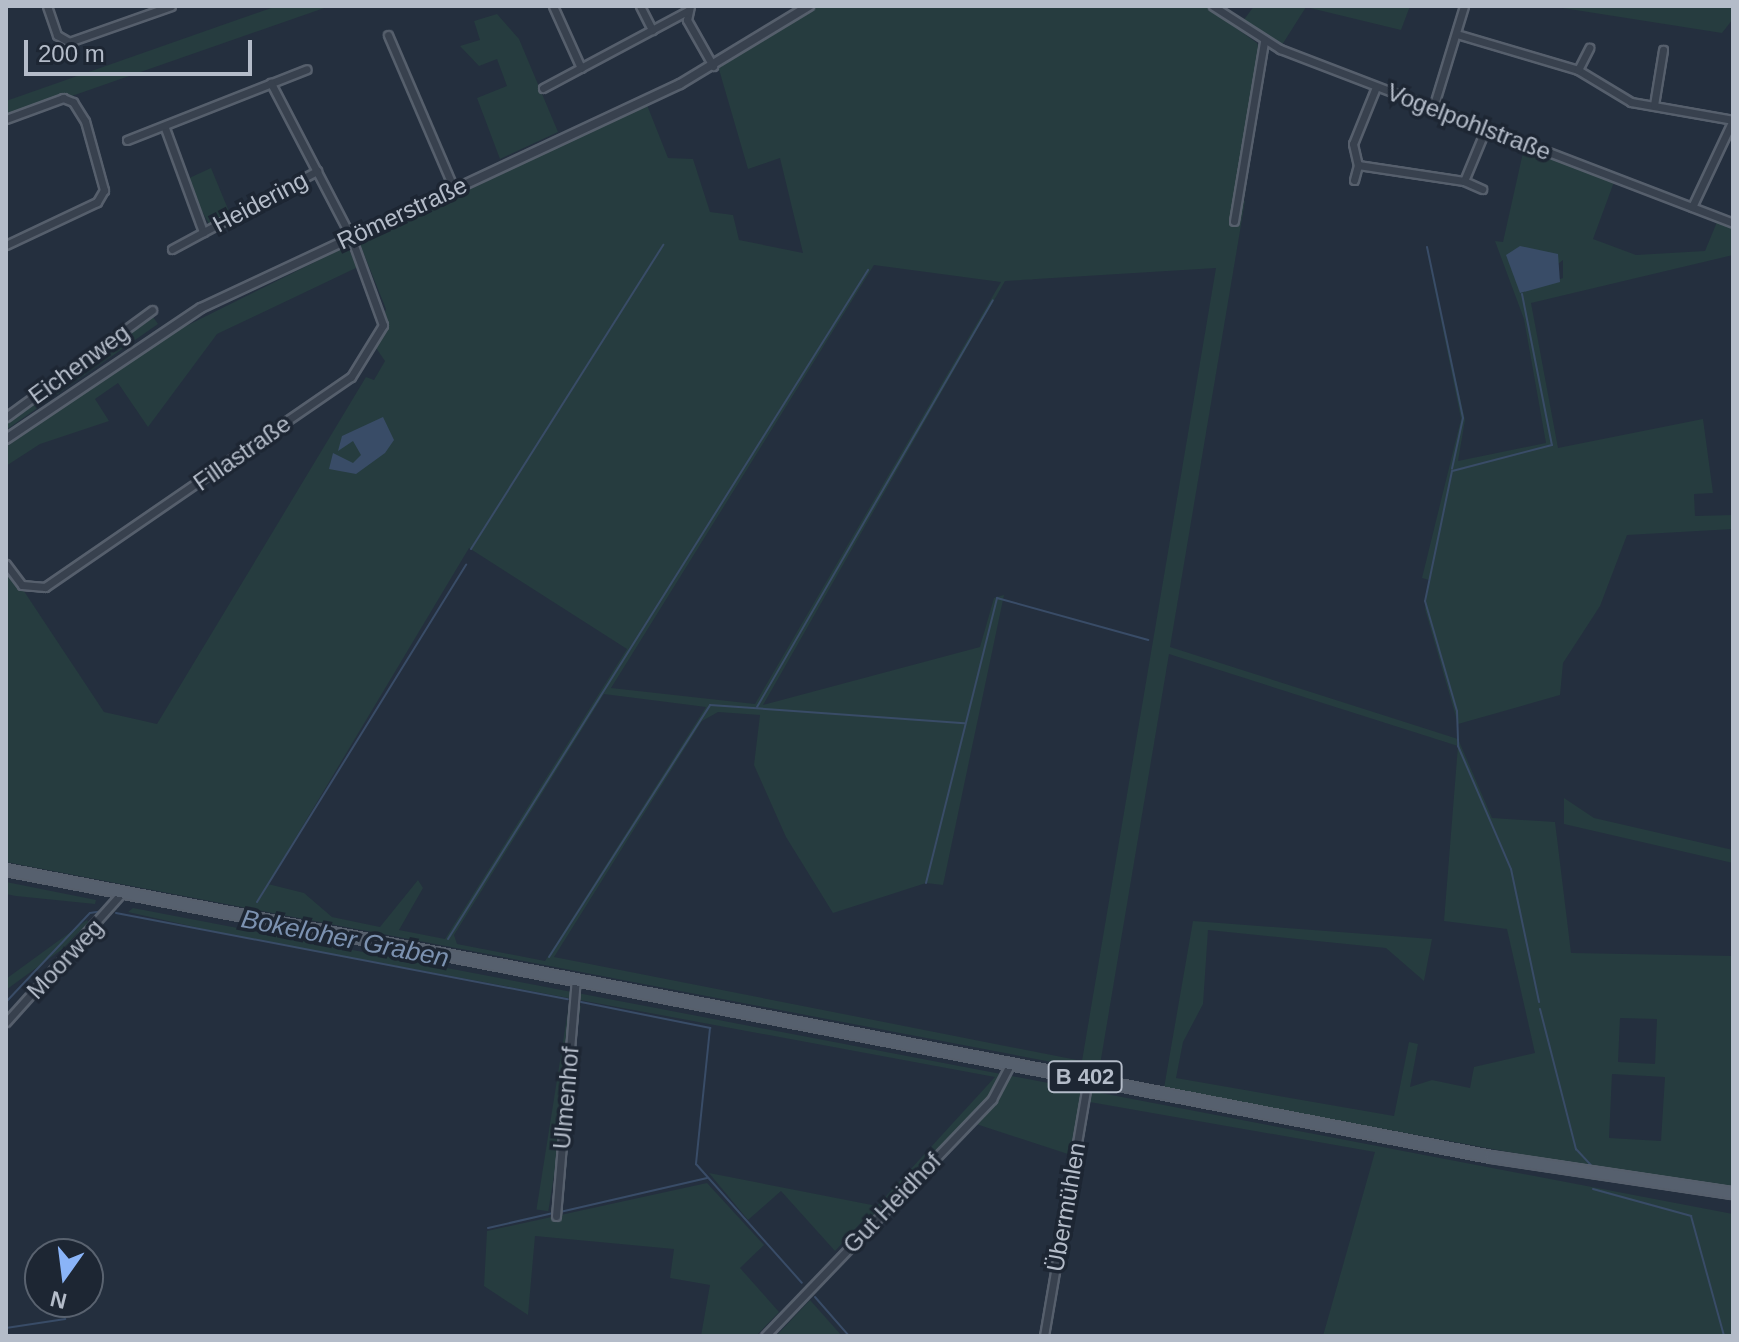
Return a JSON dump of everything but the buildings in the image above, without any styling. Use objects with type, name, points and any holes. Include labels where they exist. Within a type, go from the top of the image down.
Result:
[{"type":"main road","name":"B 402","points":[[6,870],[1491,1157],[1733,1193]]},
{"type":"street","points":[[47,6],[65,41],[171,6]]},
{"type":"street","points":[[553,6],[581,68]]},
{"type":"street","points":[[640,6],[652,30]]},
{"type":"street","name":"Römerstraße","points":[[6,439],[201,308],[713,66],[809,6]]},
{"type":"street","name":"Vogelpohlstraße","points":[[1213,6],[1264,41],[1733,223]]},
{"type":"street","points":[[1433,108],[1460,35],[1464,6]]},
{"type":"street","points":[[543,88],[689,9],[713,66]]},
{"type":"street","points":[[388,35],[454,189]]},
{"type":"street","points":[[1460,35],[1578,70],[1623,99],[1733,120],[1692,207]]},
{"type":"street","points":[[1234,221],[1264,41]]},
{"type":"street","points":[[1578,70],[1589,48]]},
{"type":"street","points":[[1654,105],[1663,50]]},
{"type":"street","points":[[127,140],[165,128],[307,69]]},
{"type":"street","name":"Heidering","points":[[271,83],[351,237]]},
{"type":"street","points":[[1354,180],[1358,165],[1353,144],[1376,87]]},
{"type":"street","points":[[6,119],[63,98],[85,121],[102,196],[6,245]]},
{"type":"street","name":"Heidering","points":[[165,128],[203,232]]},
{"type":"street","points":[[1464,181],[1486,128]]},
{"type":"street","points":[[1358,165],[1464,181],[1482,189]]},
{"type":"street","name":"Heidering","points":[[172,249],[317,171]]},
{"type":"street","name":"Fillastraße","points":[[6,564],[22,585],[45,587],[351,377],[384,317],[351,237]]},
{"type":"street","name":"Eichenweg","points":[[6,417],[152,310]]},
{"type":"street","name":"Moorweg","points":[[6,1022],[121,894]]},
{"type":"street","name":"Ulmenhof","points":[[556,1216],[576,980]]},
{"type":"street","name":"Gut Heidhof","points":[[765,1336],[992,1099],[1011,1063]]},
{"type":"street","name":"Übermühlen","points":[[1044,1336],[1088,1078]]},
{"type":"green space","points":[[277,6],[330,6],[6,119],[6,101]]},
{"type":"green space","points":[[815,6],[1205,6],[1257,43],[1261,53],[1238,200],[1245,201],[1170,647],[1458,739],[1492,818],[1555,822],[1571,953],[1733,956],[1733,1186],[1606,1170],[1164,1088],[1193,921],[1432,939],[1424,981],[1386,948],[1208,930],[1203,1004],[1183,1042],[1176,1078],[1394,1116],[1409,1042],[1418,1044],[1410,1087],[1432,1080],[1470,1088],[1474,1067],[1535,1053],[1507,929],[1444,921],[1458,746],[1169,654],[1099,1071],[6,862],[6,564],[104,712],[157,724],[366,377],[374,380],[385,361],[374,345],[386,309],[359,242],[647,105],[668,158],[693,159],[710,212],[733,215],[739,240],[803,253],[780,158],[748,169],[718,66]],"holes":[[[874,265],[1001,282],[755,704],[611,688]],[[1216,268],[1082,1061],[554,957],[702,721],[718,712],[760,715],[754,765],[786,837],[833,913],[926,883],[943,885],[1004,595],[994,598],[980,647],[763,705],[1005,281]],[[469,548],[627,649],[445,939],[399,930],[423,888],[418,880],[380,927],[332,917],[304,893],[268,884]],[[604,694],[706,707],[545,961],[457,944],[454,935]],[[1620,1018],[1657,1019],[1655,1064],[1618,1062]],[[1612,1074],[1665,1077],[1661,1141],[1609,1138]]]},
{"type":"green space","points":[[1254,6],[1410,6],[1401,30],[1306,7],[1282,45],[1243,21]]},
{"type":"green space","points":[[1550,6],[1733,6],[1733,19],[1722,33]]},
{"type":"green space","points":[[497,14],[519,39],[558,132],[500,159],[477,98],[507,86],[497,59],[479,66],[460,46],[480,40],[474,21]]},
{"type":"green space","points":[[1524,148],[1614,182],[1593,239],[1636,255],[1705,251],[1717,222],[1733,229],[1733,255],[1531,303],[1558,448],[1703,419],[1713,493],[1694,494],[1695,516],[1733,515],[1733,529],[1627,535],[1600,606],[1563,663],[1560,695],[1458,724],[1425,609],[1429,580],[1422,578],[1461,419],[1426,247],[1465,420],[1458,461],[1546,443],[1524,319],[1495,241],[1503,242]],"holes":[[[1563,260],[1563,278],[1520,293]]]},
{"type":"green space","points":[[211,168],[230,214],[209,224],[185,180]]},
{"type":"green space","points":[[347,246],[358,267],[217,334],[148,427],[118,383],[95,399],[109,421],[40,444],[6,466],[6,447],[166,336]]},
{"type":"green space","points":[[151,314],[158,324],[6,430],[6,418]]},
{"type":"green space","points":[[1564,798],[1594,818],[1733,850],[1733,863],[1564,824]]},
{"type":"green space","points":[[6,882],[96,900],[95,904],[6,894]]},
{"type":"green space","points":[[133,908],[1733,1214],[1733,1336],[1323,1336],[1375,1152],[1084,1101],[1074,1156],[970,1122],[867,1229],[861,1223],[835,1251],[781,1191],[748,1220],[709,1173],[877,1206],[995,1077],[235,936],[128,912]]},
{"type":"green space","points":[[87,920],[92,927],[6,990],[6,979]]},
{"type":"green space","points":[[569,1004],[581,1006],[548,1211],[536,1209]]},
{"type":"green space","points":[[707,1183],[764,1245],[740,1268],[779,1312],[756,1336],[701,1336],[710,1285],[670,1278],[674,1249],[535,1236],[528,1315],[484,1286],[487,1231]]},
{"type":"green space","points":[[810,1300],[842,1336],[776,1336]]},
{"type":"water","points":[[1520,246],[1558,254],[1560,282],[1520,293],[1506,255]]},
{"type":"water","points":[[383,417],[394,440],[385,453],[356,474],[329,469],[333,453],[353,463],[361,455],[353,441],[338,451],[342,436]]},
{"type":"waterway","points":[[471,549],[663,245]]},
{"type":"waterway","points":[[1427,247],[1463,418],[1452,469]]},
{"type":"waterway","points":[[448,939],[868,270]]},
{"type":"waterway","points":[[1522,294],[1552,445],[1452,471],[1425,601],[1457,711],[1458,746],[1511,869],[1539,1002]]},
{"type":"waterway","points":[[757,707],[993,300]]},
{"type":"waterway","points":[[257,902],[466,565]]},
{"type":"waterway","points":[[926,883],[997,598],[1148,640]]},
{"type":"waterway","points":[[549,957],[710,705],[964,723]]},
{"type":"waterway","name":"Bokeloher Graben","points":[[6,1002],[90,913],[102,911]]},
{"type":"waterway","name":"Bokeloher Graben","points":[[116,913],[568,999]]},
{"type":"waterway","name":"Bokeloher Graben","points":[[581,1002],[710,1028],[696,1164],[802,1283]]},
{"type":"waterway","points":[[1540,1009],[1576,1149],[1591,1165]]},
{"type":"waterway","points":[[560,1212],[707,1178]]},
{"type":"waterway","points":[[1593,1189],[1691,1216],[1724,1336]]},
{"type":"waterway","points":[[488,1228],[553,1213]]},
{"type":"waterway","name":"Bokeloher Graben","points":[[815,1297],[849,1336]]},
{"type":"waterway","points":[[6,1328],[65,1319]]}]
